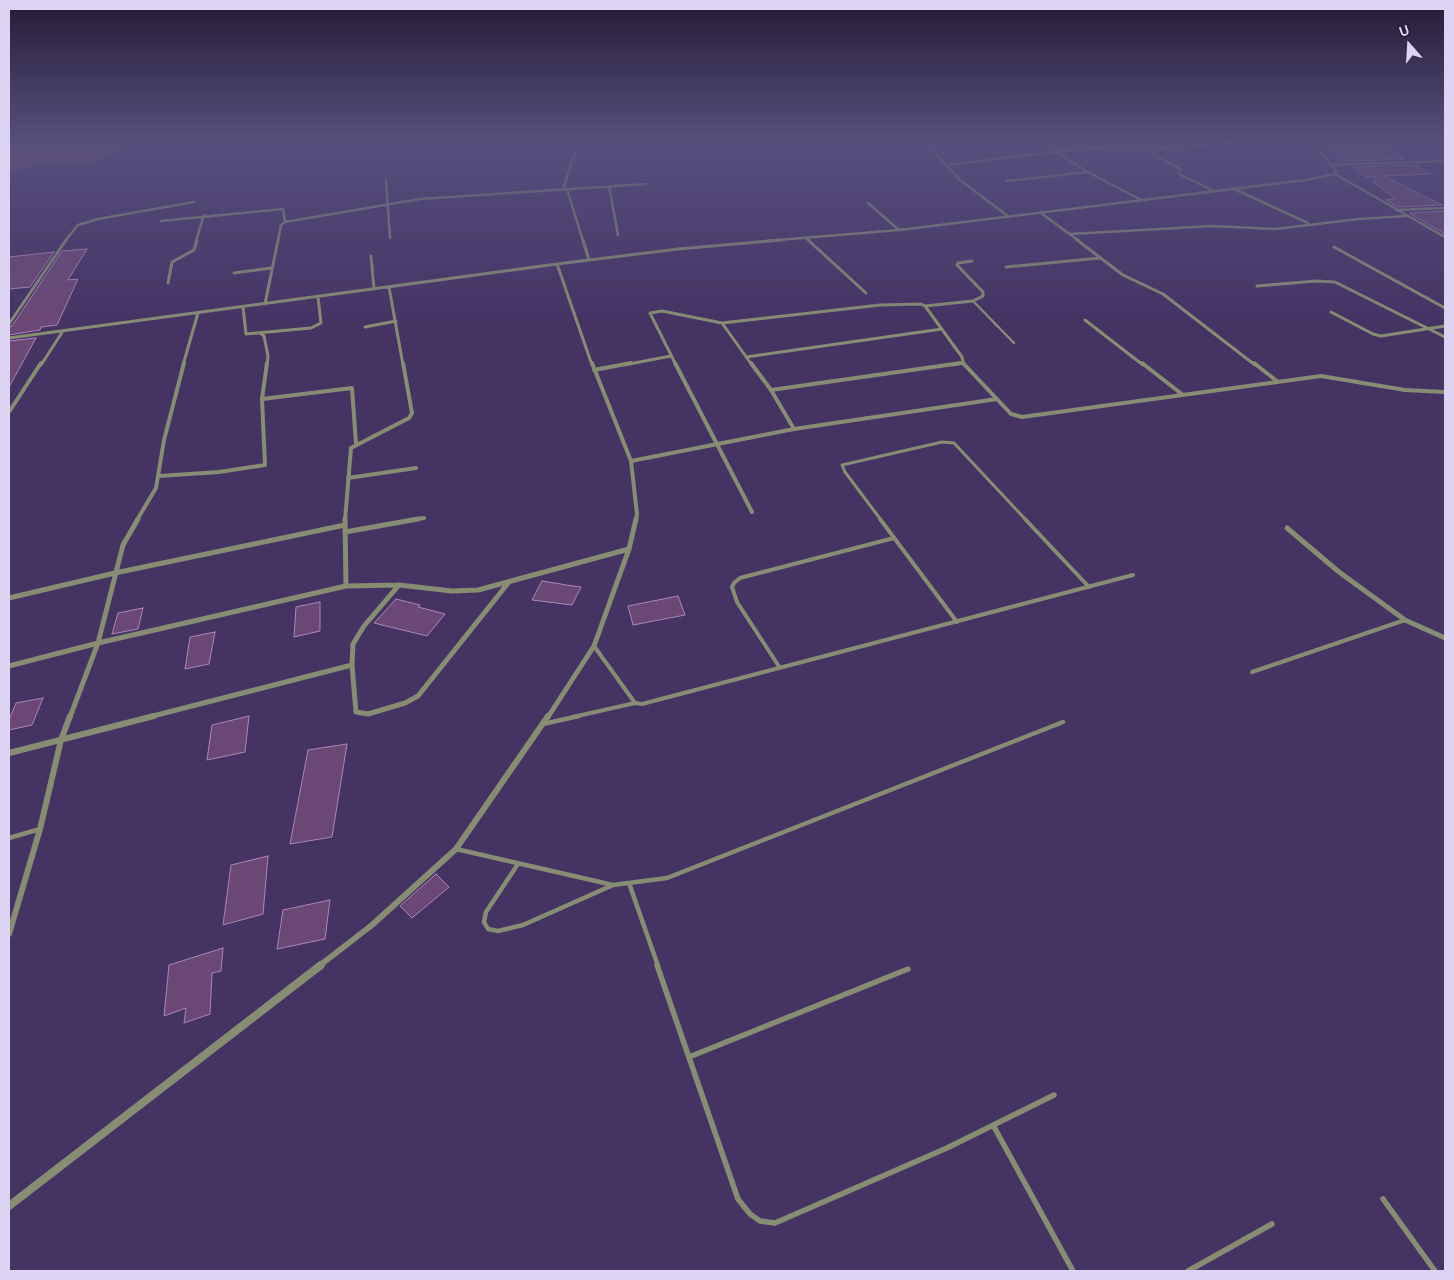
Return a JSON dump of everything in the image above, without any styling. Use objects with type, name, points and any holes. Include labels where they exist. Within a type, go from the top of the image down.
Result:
[{"type":"street","points":[[9,324],[71,232],[78,225],[98,218],[190,203]]},
{"type":"street","points":[[265,304],[281,225],[285,222],[346,213],[396,203]]},
{"type":"street","points":[[571,203],[589,260]]},
{"type":"street","points":[[612,203],[618,235]]},
{"type":"street","points":[[868,203],[899,230]]},
{"type":"street","points":[[991,203],[1009,216]]},
{"type":"street","points":[[9,338],[678,249],[899,230],[1121,203]]},
{"type":"street","points":[[1263,203],[1309,224]]},
{"type":"street","points":[[1383,203],[1445,237]]},
{"type":"street","points":[[388,204],[390,238]]},
{"type":"street","points":[[161,221],[281,208],[283,209],[285,222]]},
{"type":"street","points":[[1395,210],[1445,208]]},
{"type":"street","points":[[1041,213],[1123,275],[1163,294],[1278,382]]},
{"type":"street","points":[[168,283],[172,262],[194,250],[204,215]]},
{"type":"street","points":[[1070,234],[1213,226],[1274,228],[1406,216]]},
{"type":"street","points":[[806,238],[866,293]]},
{"type":"street","points":[[1334,247],[1445,308]]},
{"type":"street","points":[[371,256],[374,289]]},
{"type":"street","points":[[1006,267],[1100,258]]},
{"type":"street","points":[[752,512],[650,314],[662,311],[722,323],[880,305],[918,304],[925,306],[973,300],[983,296],[982,292],[957,264],[972,261]]},
{"type":"street","points":[[9,1206],[372,924],[456,849],[543,724],[594,646],[629,549],[637,514],[631,460],[594,370],[557,264]]},
{"type":"street","points":[[234,273],[271,268]]},
{"type":"street","points":[[1257,286],[1316,281],[1335,282],[1445,337]]},
{"type":"street","points":[[346,586],[345,525],[349,452],[356,444],[412,416],[389,287]]},
{"type":"street","points":[[244,307],[246,334],[311,328],[320,324],[318,297]]},
{"type":"street","points":[[925,306],[962,357],[963,363],[1011,414],[1022,417],[1321,376],[1405,390],[1445,392]]},
{"type":"street","points":[[1331,312],[1373,334],[1381,336],[1431,330],[1445,326]]},
{"type":"street","points":[[9,934],[40,830],[61,740],[98,643],[123,545],[156,488],[160,476],[164,440],[172,404],[198,313]]},
{"type":"street","points":[[1085,320],[1183,395]]},
{"type":"street","points":[[365,327],[396,321]]},
{"type":"street","points":[[722,323],[770,390],[794,430]]},
{"type":"street","points":[[746,357],[942,329]]},
{"type":"street","points":[[9,412],[63,331]]},
{"type":"street","points":[[160,476],[219,472],[265,465],[262,399],[268,356],[264,336],[260,334]]},
{"type":"street","points":[[594,370],[671,356]]},
{"type":"street","points":[[770,390],[963,363]]},
{"type":"street","points":[[262,399],[352,388],[356,444]]},
{"type":"street","points":[[631,460],[794,430],[996,399]]},
{"type":"street","points":[[348,478],[416,468]]},
{"type":"street","points":[[345,532],[424,518]]},
{"type":"street","points":[[9,598],[116,573],[345,525]]},
{"type":"street","points":[[1286,528],[1338,572],[1405,620],[1445,638]]},
{"type":"street","points":[[9,666],[98,643],[346,586],[399,585],[467,591],[509,582],[629,549]]},
{"type":"street","points":[[399,585],[361,631],[353,644],[352,665],[356,712],[368,714],[418,696],[509,582]]},
{"type":"street","points":[[9,753],[352,665]]},
{"type":"lane","points":[[973,300],[1014,343]]},
{"type":"lane","points":[[957,622],[845,472],[842,465],[942,442],[954,443],[1089,587]]},
{"type":"lane","points":[[780,668],[737,602],[732,588],[734,583],[740,578],[894,538]]},
{"type":"lane","points":[[543,724],[635,703],[642,704],[1134,575]]},
{"type":"lane","points":[[1252,672],[1405,620]]},
{"type":"lane","points":[[594,646],[635,703]]},
{"type":"lane","points":[[518,864],[486,912],[484,922],[488,929],[498,931],[523,924],[613,885],[667,878],[1063,722]]},
{"type":"lane","points":[[9,838],[40,830]]},
{"type":"lane","points":[[456,849],[613,885]]},
{"type":"lane","points":[[629,883],[738,1199],[750,1214],[760,1221],[775,1223],[946,1148],[1054,1095]]},
{"type":"lane","points":[[689,1057],[908,969]]},
{"type":"lane","points":[[992,1125],[1073,1271]]},
{"type":"lane","points":[[1383,1199],[1435,1271]]},
{"type":"lane","points":[[1188,1271],[1272,1224]]},
{"type":"building","points":[[1391,203],[1437,203],[1442,205],[1398,207]]},
{"type":"building","points":[[1445,211],[1445,234],[1409,213]]},
{"type":"building","points":[[87,249],[68,280],[78,279],[57,325],[9,335],[9,327],[12,326],[62,251]]},
{"type":"building","points":[[54,252],[30,287],[9,289],[9,257]]},
{"type":"building","points":[[36,338],[9,387],[9,341]]},
{"type":"building","points":[[542,581],[581,587],[572,605],[532,600]]},
{"type":"building","points":[[678,596],[685,615],[633,625],[628,606]]},
{"type":"building","points":[[396,599],[445,614],[427,636],[374,623]]},
{"type":"building","points":[[320,602],[320,631],[294,637],[296,607]]},
{"type":"building","points":[[143,608],[138,629],[112,634],[118,613]]},
{"type":"building","points":[[215,632],[209,664],[185,669],[190,637]]},
{"type":"building","points":[[43,698],[32,725],[9,730],[9,720],[16,703]]},
{"type":"building","points":[[249,716],[245,752],[207,760],[212,725]]},
{"type":"building","points":[[347,744],[332,837],[290,844],[308,750]]},
{"type":"building","points":[[268,856],[263,914],[223,925],[231,865]]},
{"type":"building","points":[[436,874],[449,887],[412,918],[400,906]]},
{"type":"building","points":[[330,900],[325,939],[277,949],[283,910]]},
{"type":"building","points":[[223,948],[221,971],[212,973],[210,1014],[184,1023],[186,1008],[164,1016],[169,965]]}]
